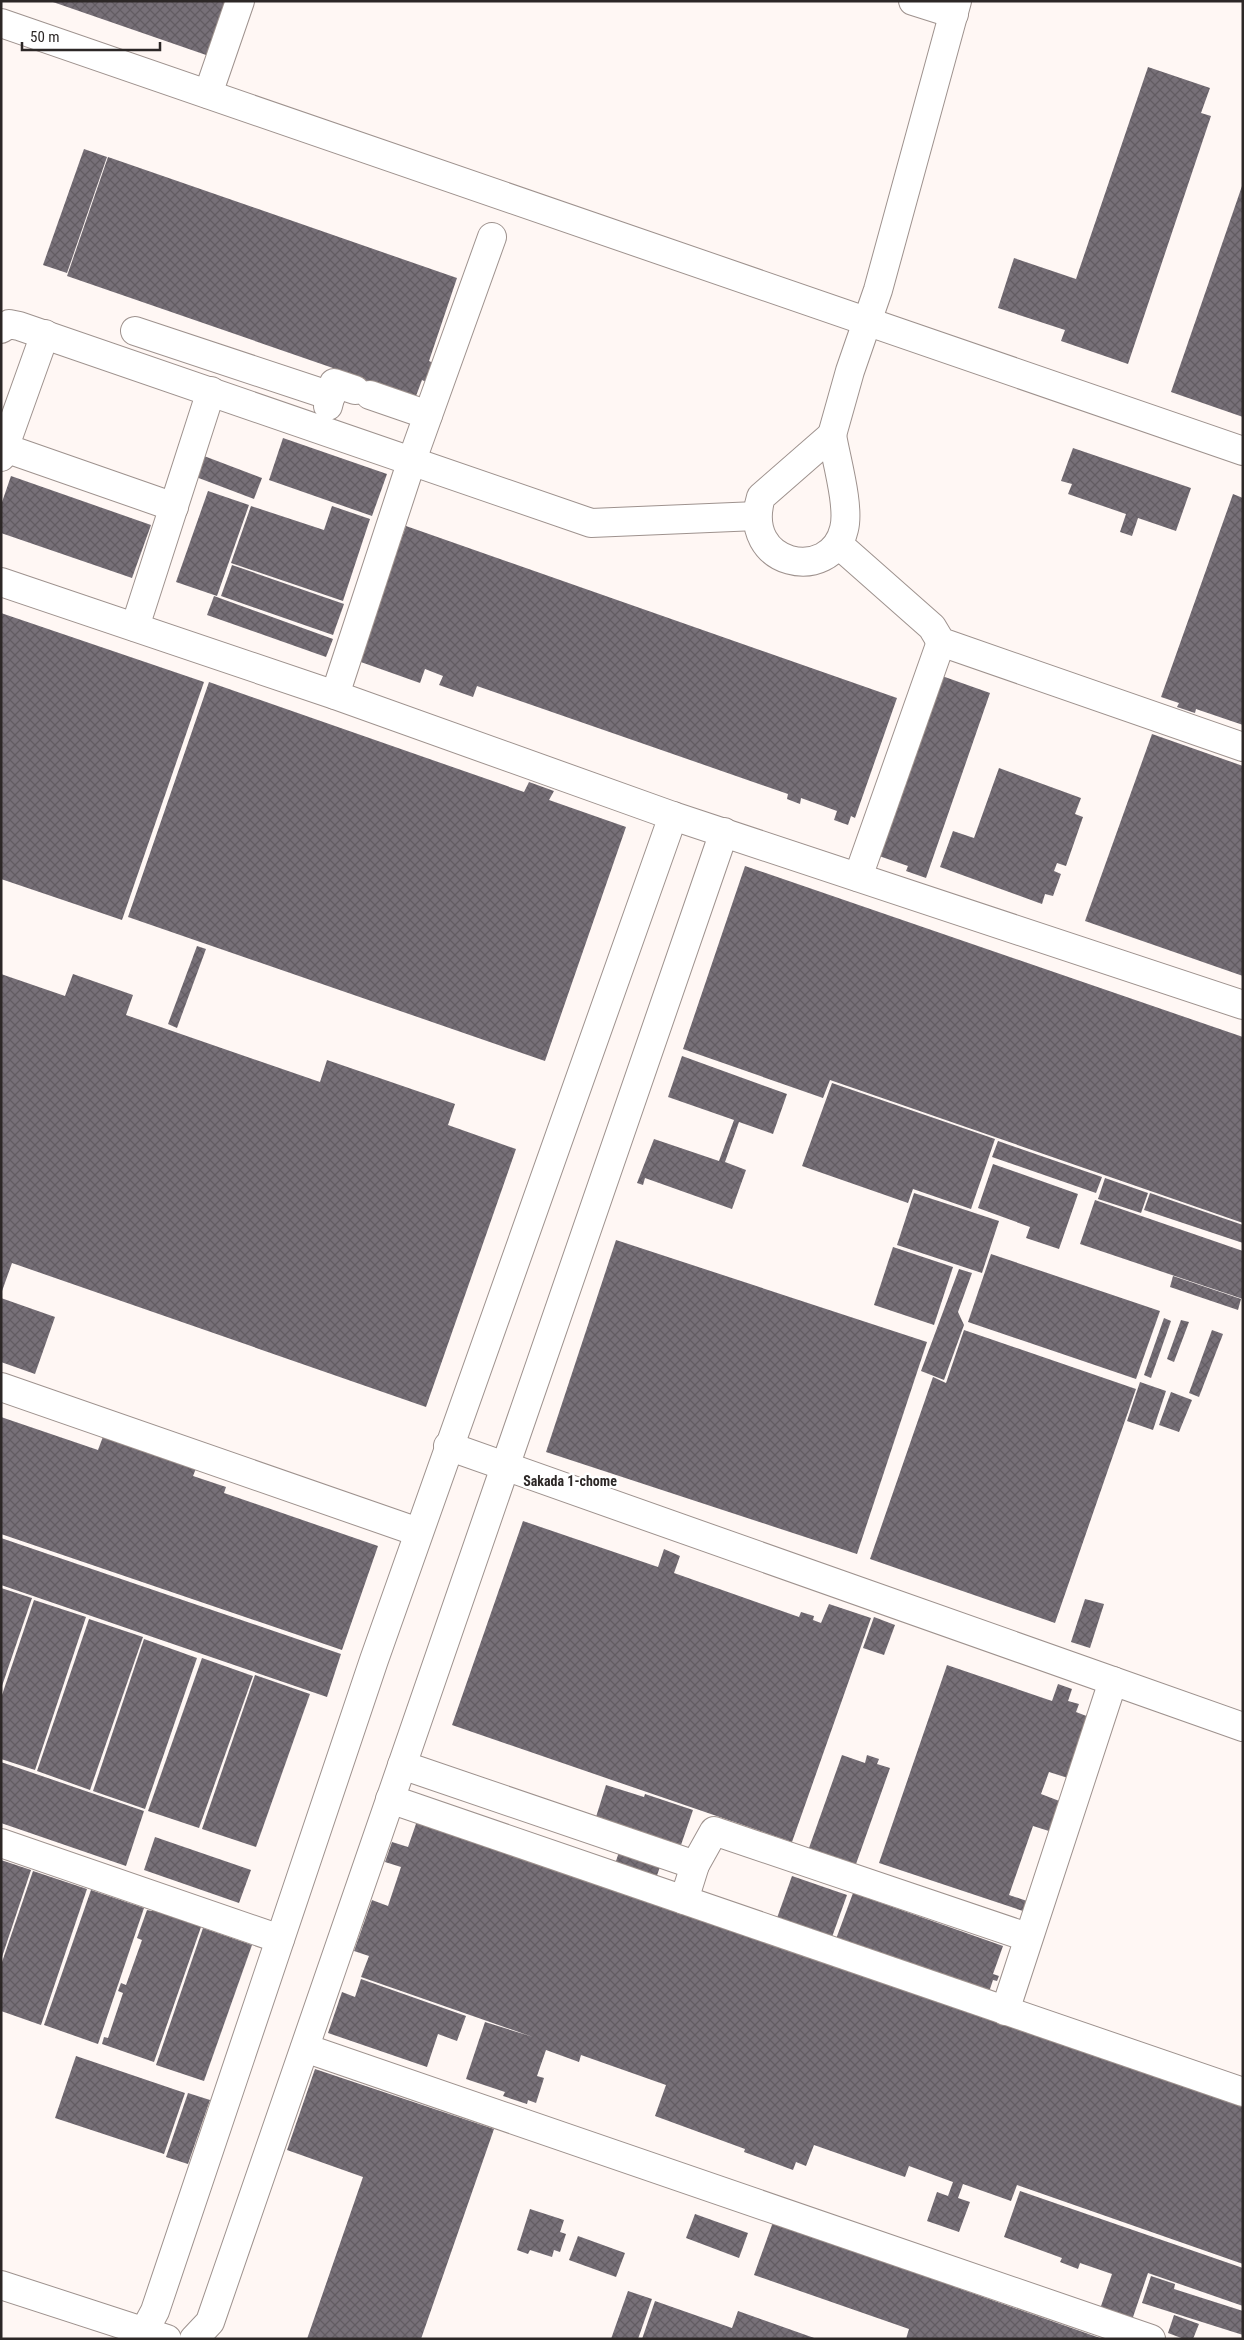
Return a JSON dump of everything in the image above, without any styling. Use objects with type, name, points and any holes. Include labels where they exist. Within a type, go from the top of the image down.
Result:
[{"type":"street","points":[[208,94],[240,1]]},
{"type":"street","points":[[832,435],[761,498],[757,526],[762,539],[772,551],[784,558],[798,562],[814,560],[827,554],[838,544],[844,530],[846,515],[832,435],[850,371],[868,321],[956,8],[913,1]]},
{"type":"street","points":[[1,23],[1243,451]]},
{"type":"street","points":[[335,695],[412,460],[492,237]]},
{"type":"street","points":[[1,329],[10,324],[45,334],[591,523],[757,516]]},
{"type":"street","points":[[135,331],[428,415]]},
{"type":"street","points":[[45,334],[3,452],[174,507]]},
{"type":"street","points":[[135,627],[211,391]]},
{"type":"street","points":[[323,429],[352,394]]},
{"type":"street","points":[[838,544],[932,627],[941,642],[1243,747]]},
{"type":"street","points":[[1,582],[335,695],[673,816],[1243,1005]]},
{"type":"street","points":[[858,877],[941,642]]},
{"type":"street","points":[[1,2285],[150,2336],[155,2311],[418,1532],[673,816]]},
{"type":"street","points":[[194,2339],[210,2322],[724,832]]},
{"type":"street","points":[[1,1387],[418,1532]]},
{"type":"street","points":[[448,1446],[1243,1727]]},
{"type":"street","points":[[1005,2011],[1027,1937],[1113,1681]]},
{"type":"street","points":[[402,1764],[695,1865]]},
{"type":"street","points":[[390,1799],[1243,2092]]},
{"type":"street","points":[[578,1864],[590,1829]]},
{"type":"street","points":[[684,1900],[695,1865],[714,1831],[1027,1937]]},
{"type":"street","points":[[1,1843],[280,1940]]},
{"type":"street","points":[[305,2048],[1152,2339]]},
{"type":"building","points":[[50,1],[228,1],[209,56]]},
{"type":"building","points":[[1148,67],[1210,88],[1201,113],[1211,116],[1128,364],[1061,341],[1065,330],[998,308],[1014,258],[1076,279]]},
{"type":"building","points":[[84,149],[107,157],[67,273],[43,265]]},
{"type":"building","points":[[108,157],[457,278],[429,361],[433,363],[426,382],[422,380],[416,396],[374,382],[367,402],[352,396],[359,377],[67,276]]},
{"type":"building","points":[[1243,186],[1243,417],[1171,392]]},
{"type":"building","points":[[283,438],[387,474],[372,516],[269,480]]},
{"type":"building","points":[[1073,448],[1191,488],[1176,531],[1138,518],[1132,536],[1120,532],[1126,514],[1068,494],[1072,484],[1061,481]]},
{"type":"building","points":[[204,456],[262,478],[254,499],[196,477]]},
{"type":"building","points":[[11,476],[151,525],[132,578],[1,533],[1,505]]},
{"type":"building","points":[[208,491],[249,505],[217,596],[176,582]]},
{"type":"building","points":[[1233,494],[1243,498],[1243,725],[1196,709],[1195,713],[1177,707],[1179,703],[1161,697]]},
{"type":"building","points":[[251,506],[324,530],[332,506],[370,519],[343,601],[231,563]]},
{"type":"building","points":[[406,526],[897,698],[855,818],[851,816],[848,825],[834,820],[837,811],[801,798],[800,804],[787,799],[788,794],[477,686],[473,697],[439,685],[443,676],[425,669],[420,683],[358,661]]},
{"type":"building","points":[[232,565],[344,604],[333,635],[221,596]]},
{"type":"building","points":[[214,596],[333,639],[326,657],[207,615]]},
{"type":"building","points":[[1,613],[204,682],[122,920],[1,879]]},
{"type":"building","points":[[942,676],[990,693],[926,878],[906,871],[908,866],[879,856]]},
{"type":"building","points":[[209,682],[524,792],[529,782],[554,791],[549,800],[626,827],[545,1061],[128,917]]},
{"type":"building","points":[[1152,734],[1243,766],[1243,976],[1085,921]]},
{"type":"building","points":[[999,768],[1081,798],[1075,814],[1083,817],[1066,866],[1057,863],[1054,871],[1061,874],[1053,896],[1045,894],[1042,904],[940,867],[953,831],[974,838]]},
{"type":"building","points":[[745,866],[1243,1037],[1243,1223],[830,1080],[823,1098],[683,1049]]},
{"type":"building","points":[[197,946],[206,949],[177,1028],[168,1024]]},
{"type":"building","points":[[1,974],[65,996],[73,974],[133,995],[126,1015],[320,1082],[327,1060],[455,1104],[448,1125],[516,1149],[426,1407],[12,1263],[1,1294]]},
{"type":"building","points":[[682,1056],[787,1094],[773,1134],[739,1122],[725,1162],[746,1170],[732,1209],[645,1178],[643,1185],[637,1183],[654,1139],[719,1161],[734,1120],[668,1097]]},
{"type":"building","points":[[832,1083],[995,1139],[971,1209],[913,1189],[908,1203],[802,1166]]},
{"type":"building","points":[[998,1141],[1102,1177],[1096,1193],[992,1157]]},
{"type":"building","points":[[993,1164],[1078,1194],[1059,1249],[1026,1238],[1030,1227],[978,1208]]},
{"type":"building","points":[[1105,1178],[1148,1193],[1141,1213],[1098,1199]]},
{"type":"building","points":[[914,1193],[999,1221],[982,1273],[897,1245]]},
{"type":"building","points":[[1150,1193],[1243,1225],[1243,1243],[1144,1210]]},
{"type":"building","points":[[1095,1200],[1243,1251],[1243,1299],[1080,1244]]},
{"type":"building","points":[[616,1240],[927,1342],[857,1554],[546,1452]]},
{"type":"building","points":[[893,1247],[953,1267],[934,1325],[874,1305]]},
{"type":"building","points":[[991,1254],[1160,1311],[1136,1379],[968,1322]]},
{"type":"building","points":[[959,1269],[972,1273],[958,1312],[964,1325],[944,1380],[921,1371]]},
{"type":"building","points":[[1173,1276],[1241,1299],[1238,1310],[1170,1287]]},
{"type":"building","points":[[1,1298],[55,1317],[35,1374],[1,1362]]},
{"type":"building","points":[[1164,1318],[1171,1321],[1151,1378],[1144,1375]]},
{"type":"building","points":[[1181,1320],[1189,1322],[1174,1362],[1167,1359]]},
{"type":"building","points":[[964,1330],[1136,1389],[1055,1623],[870,1559],[933,1377],[946,1383]]},
{"type":"building","points":[[1212,1330],[1223,1334],[1199,1397],[1189,1393]]},
{"type":"building","points":[[1140,1382],[1166,1391],[1153,1430],[1127,1421]]},
{"type":"building","points":[[1171,1392],[1192,1400],[1179,1432],[1159,1425]]},
{"type":"building","points":[[1,1417],[98,1450],[104,1434],[197,1466],[193,1476],[226,1487],[224,1493],[378,1546],[342,1650],[1,1534]]},
{"type":"building","points":[[523,1521],[658,1567],[664,1549],[680,1556],[674,1573],[799,1617],[801,1612],[814,1616],[813,1620],[821,1623],[829,1604],[871,1618],[792,1842],[452,1725]]},
{"type":"building","points":[[1,1538],[341,1654],[327,1697],[1,1585]]},
{"type":"building","points":[[1,1588],[32,1598],[2,1686],[1,1686]]},
{"type":"building","points":[[1085,1599],[1104,1604],[1090,1648],[1071,1642]]},
{"type":"building","points":[[34,1600],[86,1617],[35,1770],[1,1759],[1,1698]]},
{"type":"building","points":[[874,1617],[895,1625],[884,1655],[863,1648]]},
{"type":"building","points":[[89,1619],[143,1637],[90,1790],[37,1771]]},
{"type":"building","points":[[144,1639],[197,1658],[145,1809],[93,1791]]},
{"type":"building","points":[[202,1658],[253,1676],[199,1828],[148,1811]]},
{"type":"building","points":[[947,1665],[1052,1701],[1058,1684],[1072,1689],[1068,1701],[1079,1704],[1076,1712],[1089,1717],[1068,1778],[1049,1772],[1041,1794],[1062,1802],[1052,1832],[1033,1826],[1009,1895],[1027,1901],[1023,1911],[879,1863]]},
{"type":"building","points":[[255,1675],[310,1694],[256,1847],[202,1829]]},
{"type":"building","points":[[842,1755],[865,1763],[867,1755],[879,1759],[877,1764],[890,1768],[856,1864],[809,1848]]},
{"type":"building","points":[[1,1762],[144,1811],[126,1866],[1,1823]]},
{"type":"building","points":[[606,1785],[644,1797],[645,1794],[693,1810],[681,1845],[596,1817]]},
{"type":"building","points":[[418,1818],[1243,2103],[1243,2264],[1017,2185],[1011,2201],[963,2184],[958,2198],[970,2202],[959,2232],[927,2221],[937,2192],[948,2196],[953,2182],[909,2166],[905,2177],[814,2145],[806,2166],[796,2162],[793,2170],[744,2152],[745,2149],[655,2116],[666,2085],[581,2055],[579,2062],[546,2050],[537,2076],[544,2078],[536,2103],[528,2100],[527,2104],[503,2096],[505,2092],[466,2079],[485,2022],[533,2037],[361,1977],[369,1956],[354,1951],[372,1900],[388,1906],[401,1867],[385,1862],[392,1842],[408,1847]]},
{"type":"building","points":[[155,1837],[251,1870],[239,1903],[144,1870]]},
{"type":"building","points":[[620,1849],[661,1864],[655,1881],[614,1867]]},
{"type":"building","points":[[1,1860],[31,1870],[2,1957],[1,1957]]},
{"type":"building","points":[[33,1871],[87,1889],[41,2025],[1,2011],[1,1965]]},
{"type":"building","points":[[792,1876],[847,1895],[832,1937],[777,1918]]},
{"type":"building","points":[[91,1890],[144,1908],[98,2044],[44,2025]]},
{"type":"building","points":[[853,1893],[1003,1946],[993,1974],[999,1976],[997,1981],[993,1980],[989,1992],[836,1939]]},
{"type":"building","points":[[153,1908],[201,1927],[154,2062],[102,2044],[104,2037],[108,2038],[123,1993],[118,1991],[121,1983],[126,1985],[142,1940],[137,1938],[147,1910],[152,1911]]},
{"type":"building","points":[[203,1928],[252,1945],[204,2081],[156,2065]]},
{"type":"building","points":[[361,1979],[466,2016],[457,2041],[438,2034],[427,2067],[328,2033],[342,1992],[355,1997]]},
{"type":"building","points":[[76,2056],[185,2093],[164,2154],[55,2118]]},
{"type":"building","points":[[315,2069],[494,2129],[421,2339],[307,2339],[363,2177],[287,2150]]},
{"type":"building","points":[[188,2093],[210,2100],[188,2164],[166,2157]]},
{"type":"building","points":[[1020,2191],[1243,2268],[1243,2306],[1148,2273],[1132,2320],[1100,2309],[1112,2274],[1080,2263],[1078,2269],[1060,2262],[1062,2258],[1004,2237]]},
{"type":"building","points":[[530,2209],[564,2220],[560,2232],[566,2234],[560,2252],[554,2250],[552,2257],[530,2250],[528,2254],[517,2250]]},
{"type":"building","points":[[695,2214],[748,2233],[739,2258],[686,2238]]},
{"type":"building","points":[[773,2222],[957,2281],[955,2287],[1103,2339],[906,2339],[909,2329],[754,2275]]},
{"type":"building","points":[[578,2236],[625,2253],[616,2277],[569,2260]]},
{"type":"building","points":[[1151,2276],[1175,2284],[1174,2289],[1243,2311],[1243,2335],[1142,2303]]},
{"type":"building","points":[[628,2291],[652,2299],[638,2339],[611,2339]]},
{"type":"building","points":[[655,2301],[732,2328],[738,2311],[817,2339],[642,2339]]},
{"type":"building","points":[[1174,2315],[1199,2324],[1193,2339],[1184,2339],[1168,2333]]},
{"type":"district","name":"Sakada 1-chome","points":[[570,1481]]}]
